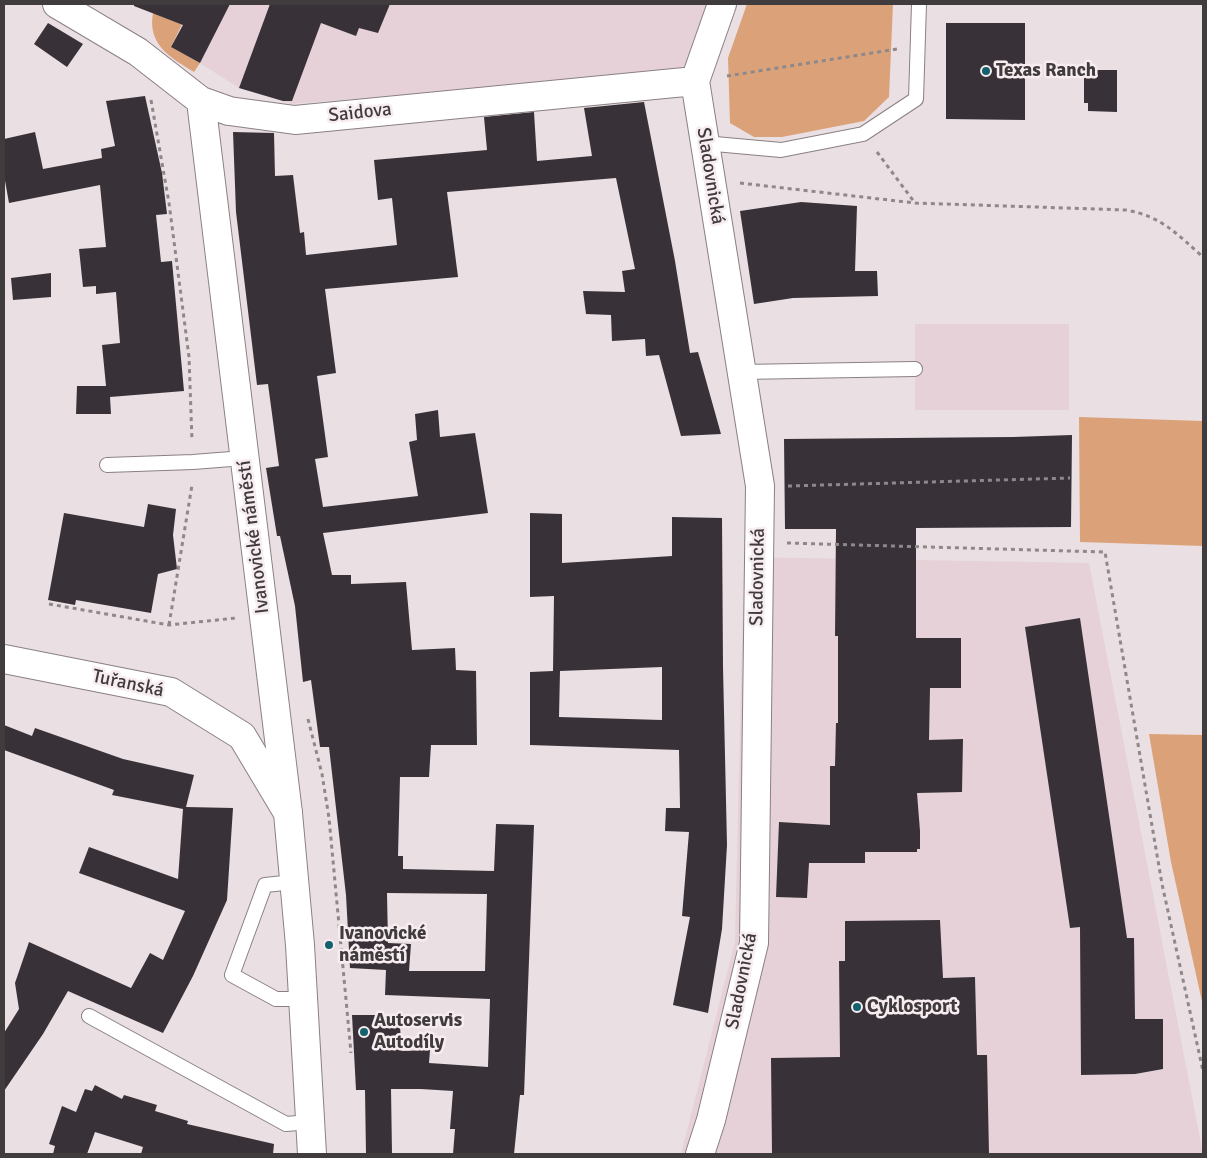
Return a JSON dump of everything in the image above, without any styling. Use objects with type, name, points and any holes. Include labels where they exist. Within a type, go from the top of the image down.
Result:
[{"type":"street","name":"Saidova","points":[[56,4],[138,52],[201,101],[229,111],[295,120],[695,81]]},
{"type":"street","name":"Sladovnická","points":[[700,1154],[711,1120],[754,943],[760,486],[695,81],[722,4]]},
{"type":"street","name":"Ivanovické náměstí","points":[[201,101],[288,813],[303,999],[312,1154]]},
{"type":"street","name":"Tuřanská","points":[[4,659],[171,692],[242,736],[288,813]]},
{"type":"lane","points":[[704,143],[781,150],[863,134],[916,99],[919,4]]},
{"type":"lane","points":[[741,372],[915,369]]},
{"type":"lane","points":[[107,465],[244,458]]},
{"type":"lane","points":[[294,882],[265,885],[232,976],[276,999],[303,999]]},
{"type":"lane","points":[[89,1016],[286,1124],[310,1122]]},
{"type":"path","points":[[695,81],[918,45]]},
{"type":"path","points":[[146,94],[151,102],[169,203],[189,357],[193,476],[169,625]]},
{"type":"path","points":[[863,134],[915,204]]},
{"type":"path","points":[[710,180],[915,204],[1126,210],[1150,216],[1163,223],[1203,257]]},
{"type":"path","points":[[760,486],[1070,478]]},
{"type":"path","points":[[759,542],[1105,552],[1162,884],[1203,1071]]},
{"type":"path","points":[[50,604],[169,625],[264,615]]},
{"type":"shaded area","points":[[166,4],[714,4],[685,72],[291,104],[239,88],[171,47],[182,24],[162,17]]},
{"type":"shaded area","points":[[747,4],[893,4],[889,97],[864,121],[782,137],[754,137],[730,123],[728,58]]},
{"type":"shaded area","points":[[153,13],[182,24],[171,47],[200,63],[194,72],[169,56],[157,42],[152,24]]},
{"type":"shaded area","points":[[915,324],[1069,324],[1069,410],[915,410]]},
{"type":"shaded area","points":[[1079,417],[1203,421],[1203,546],[1080,542]]},
{"type":"shaded area","points":[[744,557],[1089,563],[1203,1154],[681,1154],[735,942]]},
{"type":"shaded area","points":[[1149,734],[1203,735],[1203,1006],[1171,862]]},
{"type":"building","points":[[134,4],[230,4],[200,63],[171,47],[183,25],[134,6]]},
{"type":"building","points":[[270,4],[390,4],[378,33],[359,28],[356,36],[321,23],[292,101],[283,101],[239,88]]},
{"type":"building","points":[[48,23],[83,44],[67,67],[34,44]]},
{"type":"building","name":"Texas Ranch","points":[[946,23],[1025,23],[1025,120],[946,119]]},
{"type":"building","points":[[1084,70],[1117,70],[1117,112],[1088,111],[1088,103],[1084,103]]},
{"type":"building","points":[[145,96],[162,173],[167,214],[156,215],[161,262],[172,261],[184,391],[110,397],[111,414],[76,414],[77,386],[106,386],[102,345],[120,343],[116,292],[96,294],[96,286],[83,287],[79,249],[106,247],[100,185],[9,203],[4,175],[4,139],[35,132],[43,169],[102,158],[101,149],[115,146],[106,101]]},
{"type":"building","points":[[644,102],[675,261],[690,353],[698,352],[721,434],[681,436],[659,355],[646,356],[645,339],[612,341],[611,315],[586,314],[583,291],[625,292],[622,271],[635,269],[616,178],[447,192],[458,277],[325,289],[336,373],[317,376],[328,457],[315,459],[323,507],[418,496],[409,442],[417,440],[415,414],[438,410],[440,437],[475,433],[488,513],[323,533],[332,575],[351,575],[351,584],[406,582],[412,650],[455,648],[456,670],[476,671],[477,745],[431,745],[429,777],[400,777],[398,856],[403,856],[403,869],[494,871],[496,824],[534,825],[524,1095],[520,1095],[514,1154],[453,1154],[455,1129],[450,1129],[453,1091],[391,1089],[392,1154],[366,1154],[365,1090],[356,1090],[352,1015],[399,1015],[402,1051],[430,1050],[429,1063],[488,1067],[490,999],[385,995],[386,970],[350,968],[346,895],[329,747],[320,747],[311,680],[303,682],[295,606],[280,536],[277,536],[266,468],[279,466],[268,384],[257,385],[236,212],[233,132],[274,133],[275,176],[293,175],[300,233],[304,232],[306,255],[397,245],[392,198],[378,200],[374,160],[487,150],[484,117],[534,112],[537,161],[592,156],[584,108]],"holes":[[[387,893],[487,894],[485,971],[409,971],[411,944],[388,943]]]},
{"type":"building","points":[[801,202],[857,206],[855,271],[877,271],[878,296],[793,298],[754,304],[740,211]]},
{"type":"building","points":[[51,273],[51,297],[13,300],[11,278]]},
{"type":"building","points":[[1072,435],[1071,527],[916,528],[916,638],[961,638],[961,688],[930,688],[929,740],[963,739],[962,792],[917,793],[920,849],[917,849],[917,852],[865,852],[865,863],[809,863],[807,898],[776,897],[779,822],[830,825],[830,766],[835,766],[836,723],[838,723],[838,636],[835,636],[836,529],[785,529],[784,439]]},
{"type":"building","points":[[148,504],[176,509],[173,535],[177,569],[158,574],[151,613],[76,600],[75,605],[48,600],[64,513],[144,527]]},
{"type":"building","points":[[530,513],[562,514],[562,563],[672,556],[672,517],[722,518],[727,845],[722,929],[708,1013],[673,1005],[690,917],[682,916],[689,832],[665,831],[666,808],[680,808],[679,750],[530,745],[530,672],[553,671],[554,596],[530,597]],"holes":[[[662,667],[662,720],[559,717],[560,671]]]},
{"type":"building","points":[[1080,618],[1127,938],[1134,938],[1135,1019],[1163,1019],[1163,1069],[1135,1074],[1081,1075],[1080,927],[1070,928],[1025,627]]},
{"type":"building","points":[[4,725],[32,736],[35,728],[123,759],[194,775],[186,807],[233,808],[227,900],[193,976],[163,1033],[68,991],[43,1034],[4,1091],[4,1033],[19,1009],[15,983],[29,942],[131,988],[150,953],[163,960],[185,911],[79,873],[89,847],[178,879],[183,809],[112,795],[114,790],[4,750]]},
{"type":"building","points":[[940,920],[943,978],[975,977],[977,1055],[987,1055],[989,1154],[772,1154],[771,1058],[840,1057],[839,961],[845,961],[845,921]]},
{"type":"building","points":[[95,1085],[122,1099],[124,1095],[157,1105],[155,1111],[188,1121],[187,1124],[274,1144],[273,1154],[141,1154],[143,1147],[95,1132],[87,1154],[53,1154],[55,1146],[49,1144],[62,1106],[76,1112],[85,1089],[92,1091]]},
{"type":"place","name":"Texas Ranch","points":[[986,71]]},
{"type":"place","name":"Ivanovické náměstí","points":[[329,945]]},
{"type":"place","name":"Cyklosport","points":[[857,1007]]},
{"type":"place","name":"Autoservis Autodíly","points":[[364,1032]]}]
